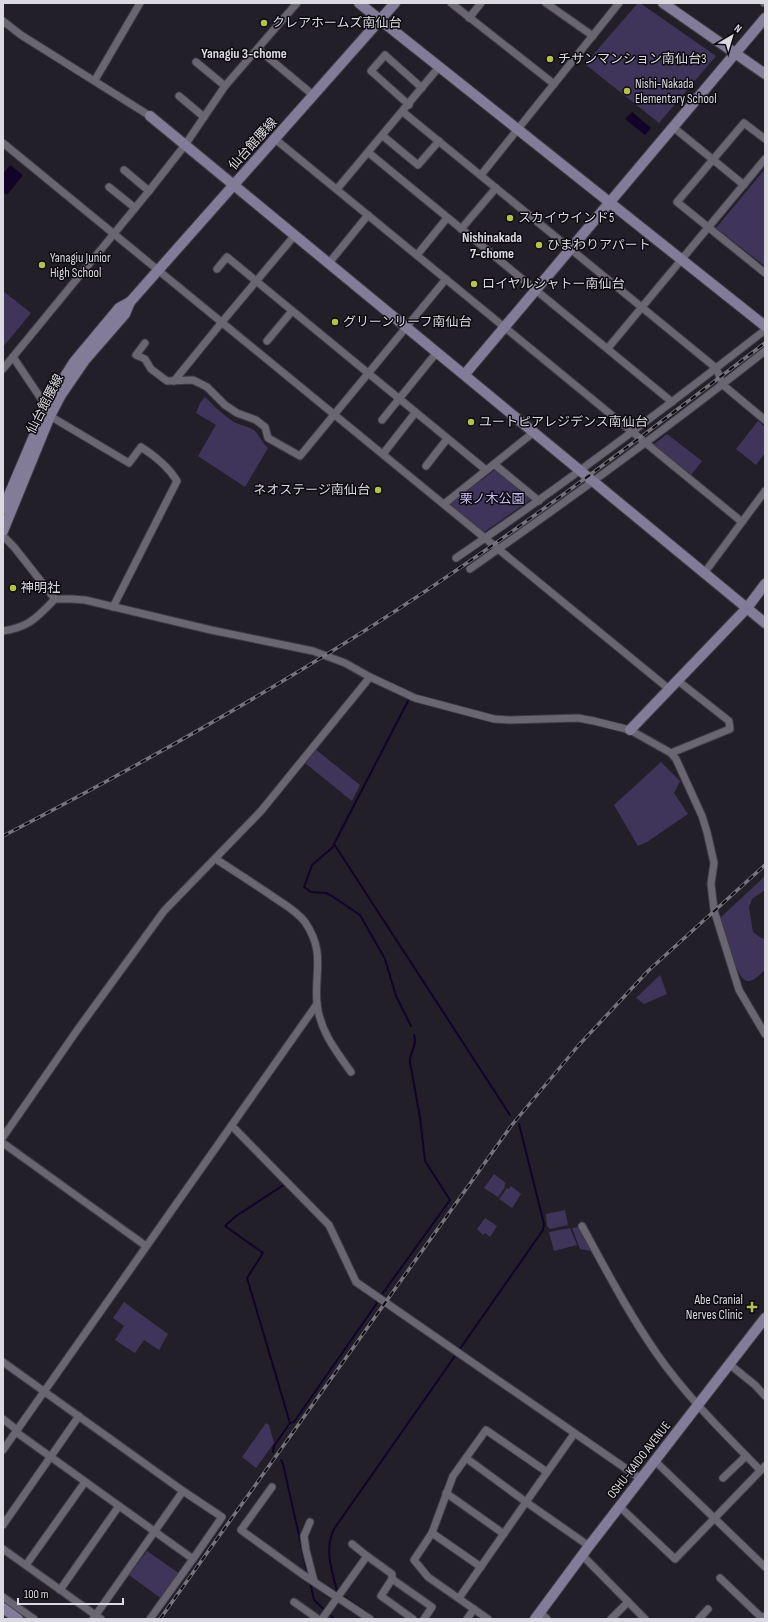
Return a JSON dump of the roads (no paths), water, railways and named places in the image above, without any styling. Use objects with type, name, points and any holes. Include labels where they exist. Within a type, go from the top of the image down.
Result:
[{"type":"street","points":[[95,80],[140,3]]},
{"type":"street","points":[[3,369],[14,359],[149,191],[185,145],[225,86],[297,3]]},
{"type":"street","points":[[359,3],[765,326]]},
{"type":"street","name":"仙台館腰線","points":[[3,531],[50,416],[61,395],[85,360],[125,314],[130,302],[395,3]]},
{"type":"street","points":[[451,3],[554,84]]},
{"type":"street","points":[[469,18],[481,3]]},
{"type":"street","points":[[546,3],[593,36]]},
{"type":"street","points":[[481,175],[619,3]]},
{"type":"street","points":[[663,3],[765,74]]},
{"type":"street","points":[[465,374],[765,18]]},
{"type":"street","points":[[3,21],[21,35],[95,80],[150,116],[465,374],[765,623]]},
{"type":"street","points":[[258,49],[313,96]]},
{"type":"street","points":[[409,105],[371,71],[385,55],[422,88]]},
{"type":"street","points":[[196,62],[225,86]]},
{"type":"street","points":[[337,189],[409,105],[439,66]]},
{"type":"street","points":[[179,96],[204,117]]},
{"type":"street","points":[[403,112],[716,368],[723,385],[765,420]]},
{"type":"street","points":[[765,139],[744,123],[677,202],[765,273]]},
{"type":"street","points":[[673,127],[744,185]]},
{"type":"street","points":[[383,136],[418,165],[439,141]]},
{"type":"street","points":[[275,139],[742,522]]},
{"type":"street","points":[[3,143],[669,689]]},
{"type":"street","points":[[369,153],[672,402]]},
{"type":"street","points":[[608,348],[765,159]]},
{"type":"street","points":[[124,170],[149,191]]},
{"type":"street","points":[[109,187],[135,208]]},
{"type":"street","points":[[461,229],[496,188]]},
{"type":"street","points":[[329,263],[368,215]]},
{"type":"street","points":[[417,255],[447,218]]},
{"type":"street","points":[[174,381],[295,235]]},
{"type":"street","points":[[217,269],[227,257],[486,470]]},
{"type":"street","points":[[145,344],[136,355],[145,359],[151,369],[167,381],[193,380],[207,387],[225,405],[237,413],[256,420],[265,427],[268,438],[300,456],[446,280]]},
{"type":"street","name":"仙台館腰線","points":[[3,509],[46,406],[74,362],[119,308],[130,302]]},
{"type":"street","points":[[267,341],[292,311]]},
{"type":"street","points":[[456,558],[539,501],[632,433],[765,330]]},
{"type":"street","points":[[470,569],[594,481],[723,385],[765,351]]},
{"type":"street","points":[[382,420],[437,352]]},
{"type":"street","points":[[14,359],[46,406]]},
{"type":"street","points":[[383,454],[415,413]]},
{"type":"street","points":[[50,416],[129,463],[141,447],[153,454],[172,472],[177,481],[113,607]]},
{"type":"street","points":[[444,504],[534,432]]},
{"type":"street","points":[[426,466],[447,439]]},
{"type":"street","points":[[494,464],[539,501]]},
{"type":"street","points":[[705,572],[765,490]]},
{"type":"street","points":[[3,536],[14,547],[55,599]]},
{"type":"street","points":[[630,730],[747,608],[765,584]]},
{"type":"street","points":[[3,631],[19,628],[27,624],[55,599],[78,600],[313,651],[345,663],[370,677],[415,698],[494,719],[578,718],[630,730],[671,753],[676,759],[702,816],[714,863],[711,884],[714,910],[739,990],[765,1034]]},
{"type":"street","points":[[3,1137],[164,911],[261,811],[370,677]]},
{"type":"street","points":[[671,753],[730,729],[729,721],[677,680]]},
{"type":"street","points":[[216,859],[287,906],[304,921],[312,934],[318,949],[319,965],[317,1004],[325,1032],[331,1044],[351,1072]]},
{"type":"street","points":[[3,1450],[317,1004]]},
{"type":"street","points":[[232,1126],[329,1225],[356,1282],[641,1479]]},
{"type":"street","points":[[3,1143],[146,1246]]},
{"type":"street","points":[[582,1226],[622,1300],[658,1355],[698,1406],[746,1456],[762,1468],[675,1559],[619,1506]]},
{"type":"street","name":"OSHU-KAIDO AVENUE","points":[[541,1617],[588,1546],[765,1318]]},
{"type":"street","points":[[3,1362],[183,1491],[222,1517],[150,1619]]},
{"type":"street","points":[[729,1364],[755,1385],[765,1396]]},
{"type":"street","points":[[3,1525],[79,1416]]},
{"type":"street","points":[[3,1419],[50,1457],[193,1559]]},
{"type":"street","points":[[488,1619],[428,1577],[414,1560],[432,1533],[453,1476],[486,1430],[547,1472]]},
{"type":"street","points":[[458,1598],[574,1434]]},
{"type":"street","points":[[723,1478],[746,1456]]},
{"type":"street","points":[[466,1458],[588,1546]]},
{"type":"street","points":[[655,1461],[765,1567]]},
{"type":"street","points":[[26,1565],[85,1482]]},
{"type":"street","points":[[272,1487],[241,1530],[370,1619]]},
{"type":"street","points":[[3,1549],[97,1618],[183,1491]]},
{"type":"street","points":[[446,1493],[504,1534]]},
{"type":"street","points":[[60,1590],[119,1506]]},
{"type":"street","points":[[310,1522],[304,1536],[310,1579]]},
{"type":"street","points":[[432,1533],[481,1567]]},
{"type":"street","points":[[352,1544],[392,1574],[392,1579],[381,1596],[413,1619]]},
{"type":"street","points":[[582,1555],[645,1619]]},
{"type":"street","points":[[325,1615],[367,1556]]},
{"type":"street","points":[[720,1578],[763,1619],[765,1616]]},
{"type":"street","points":[[392,1579],[432,1607],[424,1619]]},
{"type":"street","points":[[3,1597],[34,1619]]},
{"type":"street","points":[[294,1602],[318,1619]]},
{"type":"street","points":[[611,1619],[628,1602]]},
{"type":"street","points":[[3,1608],[18,1619]]},
{"type":"street","points":[[467,1619],[474,1609]]},
{"type":"street","points":[[699,1619],[708,1609]]},
{"type":"waterway","points":[[408,701],[334,844],[510,1115]]},
{"type":"waterway","points":[[334,844],[333,847],[312,865],[304,887],[311,892],[326,893],[360,915],[385,959],[396,996],[411,1026]]},
{"type":"waterway","points":[[380,1297],[450,1200],[425,1161],[420,1117],[410,1063],[415,1042],[414,1035]]},
{"type":"waterway","points":[[337,1591],[331,1568],[329,1552],[331,1537],[334,1529],[543,1230],[544,1224],[519,1124]]},
{"type":"waterway","points":[[273,1452],[274,1446],[290,1423],[247,1278],[263,1253],[225,1226],[236,1216],[285,1184]]},
{"type":"waterway","points":[[290,1423],[294,1422],[377,1303],[375,1299]]},
{"type":"waterway","points":[[281,1460],[308,1576]]},
{"type":"waterway","points":[[310,1582],[314,1600],[334,1619]]},
{"type":"waterway","points":[[343,1596],[363,1610]]},
{"type":"railway","points":[[3,836],[94,788],[229,713],[361,633],[465,565],[516,529],[765,343]]},
{"type":"railway","points":[[160,1619],[511,1126],[578,1046],[649,970],[765,865]]},
{"type":"place","name":"クレアホームズ南仙台","points":[[264,23]]},
{"type":"place","name":"チサンマンション南仙台3","points":[[550,59]]},
{"type":"place","name":"Nishi-Nakada Elementary School","points":[[627,91]]},
{"type":"place","name":"スカイウインド5","points":[[510,218]]},
{"type":"place","name":"ひまわりアパート","points":[[539,245]]},
{"type":"place","name":"Yanagiu Junior High School","points":[[42,265]]},
{"type":"place","name":"ロイヤルシャトー南仙台","points":[[474,284]]},
{"type":"place","name":"グリーンリーフ南仙台","points":[[335,322]]},
{"type":"place","name":"ユートピアレジデンス南仙台","points":[[471,422]]},
{"type":"place","name":"ネオステージ南仙台","points":[[378,490]]},
{"type":"place","name":"神明社","points":[[13,588]]},
{"type":"place","name":"Abe Cranial Nerves Clinic","points":[[752,1307]]},
{"type":"district","name":"Yanagiu 3-chome","points":[[244,53]]},
{"type":"district","name":"Nishinakada 7-chome","points":[[492,246]]},
{"type":"park label","name":"栗ノ木公園","points":[[492,499]]}]
